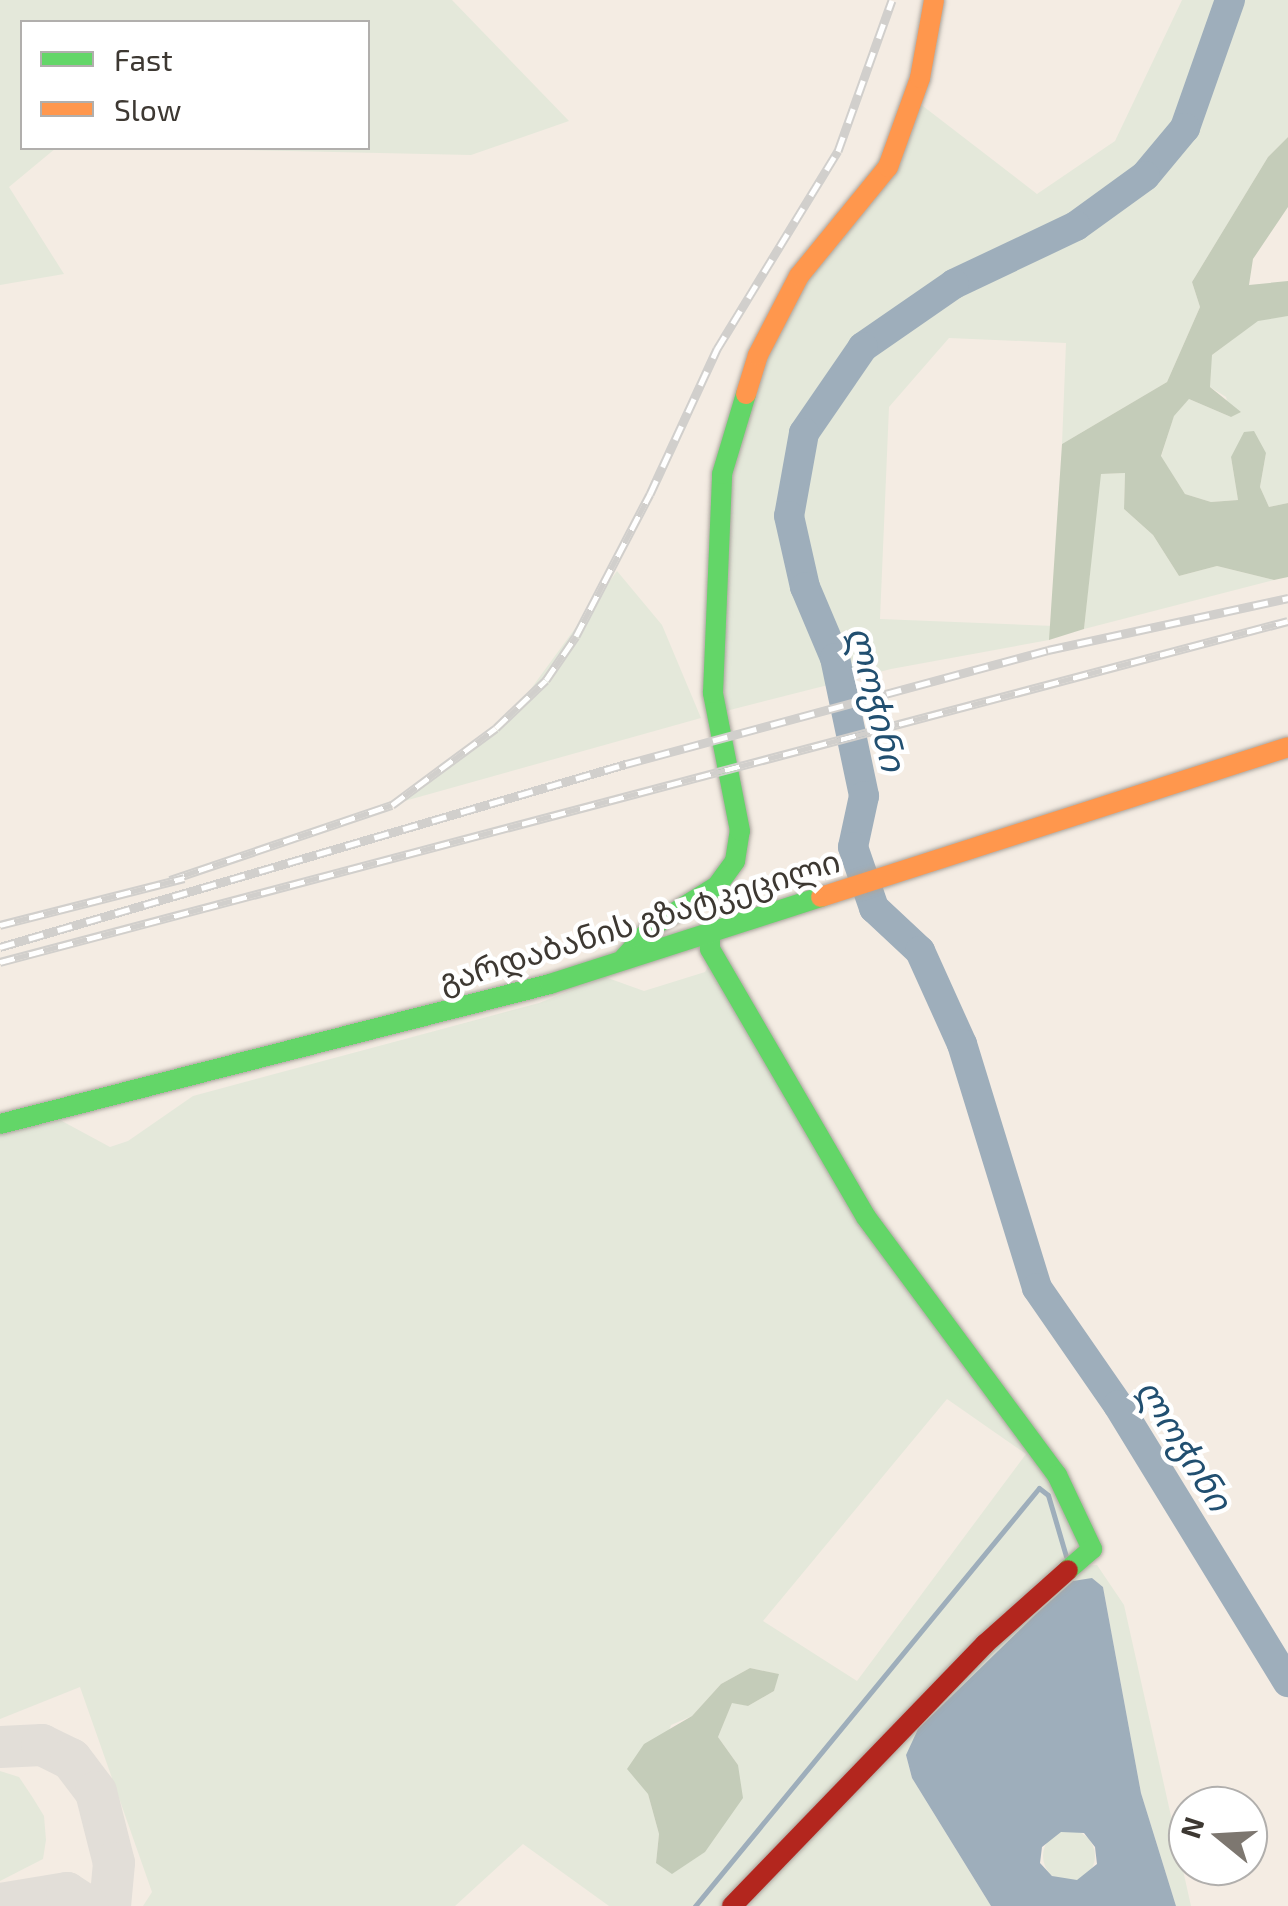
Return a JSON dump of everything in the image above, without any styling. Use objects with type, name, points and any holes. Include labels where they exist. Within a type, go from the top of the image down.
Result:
[{"type":"street","points":[[623,959],[653,926],[717,886],[735,861],[740,832],[713,693],[722,474],[758,355],[799,276],[888,167],[920,78],[934,0]]},
{"type":"street","name":"გარდაბანის გზატკეცილი","points":[[0,1124],[550,984],[1288,747]]},
{"type":"street","points":[[710,932],[710,949],[816,1120],[866,1217],[994,1382],[1057,1474],[1092,1549],[984,1644],[732,1906]]},
{"type":"shaded area","points":[[0,0],[452,0],[569,121],[471,155],[240,150],[370,150],[370,20],[20,20],[20,150],[54,150],[9,187],[64,274],[0,285]]},
{"type":"shaded area","points":[[1182,0],[1288,0],[1288,137],[1268,157],[1192,282],[1200,307],[1167,382],[1062,444],[1066,343],[949,338],[889,407],[880,619],[1054,626],[1049,640],[891,669],[726,711],[720,684],[731,477],[757,383],[788,308],[867,176],[919,103],[1037,194],[1115,141]]},
{"type":"shaded area","points":[[1288,316],[1288,503],[1269,507],[1260,487],[1266,453],[1231,457],[1238,500],[1211,502],[1185,494],[1161,457],[1174,415],[1189,399],[1231,417],[1226,397],[1210,387],[1211,356],[1258,320]]},
{"type":"shaded area","points":[[1125,473],[1124,509],[1153,535],[1179,576],[1217,566],[1274,580],[1084,629],[1100,474]]},
{"type":"shaded area","points":[[617,571],[662,625],[701,718],[401,802],[506,723]]},
{"type":"shaded area","points":[[710,963],[855,1217],[1042,1464],[1078,1536],[1074,1554],[1081,1566],[1097,1565],[1124,1605],[1168,1803],[1168,1880],[1141,1793],[1103,1587],[1092,1578],[906,1755],[912,1778],[991,1906],[609,1906],[523,1844],[455,1906],[143,1906],[152,1892],[80,1687],[0,1719],[0,1134],[60,1120],[110,1147],[128,1141],[193,1096],[539,1003],[605,977],[644,991],[705,972]],"holes":[[[947,1399],[1026,1454],[857,1681],[763,1621]],[[750,1668],[778,1674],[774,1691],[748,1706],[732,1702],[718,1737],[738,1765],[656,1863],[659,1834],[648,1794],[671,1725],[692,1716],[721,1684]]]},
{"type":"shaded area","points":[[0,1771],[19,1777],[44,1816],[46,1840],[43,1859],[0,1881]]},
{"type":"shaded area","points":[[1069,1830],[1087,1838],[1095,1856],[1087,1874],[1069,1882],[1051,1874],[1043,1856],[1051,1838]]},
{"type":"shaded area","points":[[1170,1886],[1187,1886],[1191,1906],[1176,1906]]},
{"type":"green space","points":[[1288,137],[1288,207],[1253,259],[1249,285],[1288,281],[1288,316],[1258,321],[1212,355],[1210,387],[1241,412],[1231,417],[1189,399],[1174,416],[1161,456],[1185,494],[1211,502],[1238,500],[1231,457],[1244,432],[1254,431],[1266,453],[1260,487],[1269,507],[1288,503],[1288,577],[1274,580],[1217,566],[1179,576],[1153,535],[1124,509],[1125,473],[1101,474],[1084,629],[1049,640],[1062,444],[1167,382],[1200,307],[1192,282],[1268,157]]},
{"type":"green space","points":[[750,1668],[779,1674],[774,1691],[748,1706],[732,1703],[718,1737],[738,1765],[743,1798],[705,1852],[672,1874],[656,1863],[659,1834],[648,1794],[627,1769],[644,1744],[692,1716],[721,1684]]},
{"type":"water","points":[[1092,1578],[1103,1587],[1141,1793],[1176,1906],[991,1906],[912,1778],[906,1755],[918,1729],[1073,1581]],"holes":[[[1061,1832],[1084,1833],[1095,1847],[1097,1864],[1077,1880],[1052,1876],[1040,1863],[1042,1847]]]},
{"type":"waterway","name":"ლოჭინი","points":[[1230,0],[1185,128],[1145,176],[1076,226],[954,284],[863,347],[804,433],[789,516],[805,587],[835,658],[864,796],[853,847],[874,908],[920,951],[962,1044],[1037,1288],[1118,1405],[1288,1682]]},
{"type":"waterway","points":[[695,1906],[1039,1488],[1048,1495],[1066,1556]]},
{"type":"taxiway","points":[[0,1747],[42,1745],[71,1759],[96,1792],[114,1863],[110,1906]]},
{"type":"taxiway","points":[[0,1904],[67,1893],[87,1906]]},
{"type":"railway","points":[[170,880],[392,805],[496,728],[546,680],[576,636],[650,494],[717,349],[838,151],[892,0]]},
{"type":"railway","points":[[0,947],[626,764],[1048,650],[1288,598]]},
{"type":"railway","points":[[0,962],[1288,621]]},
{"type":"railway","points":[[0,925],[184,878]]},
{"type":"traffic: fast","points":[[624,958],[653,926],[717,886],[735,861],[740,831],[713,693],[722,474],[746,394]]},
{"type":"traffic: fast","points":[[0,1124],[550,984],[821,897]]},
{"type":"traffic: fast","points":[[710,932],[710,949],[866,1217],[1057,1475],[1092,1549],[1068,1570]]},
{"type":"traffic: slow","points":[[746,394],[758,355],[799,276],[888,167],[920,78],[934,0]]},
{"type":"traffic: slow","points":[[821,897],[1288,747]]},
{"type":"traffic: jam","points":[[732,1906],[985,1644],[1068,1570]]}]
